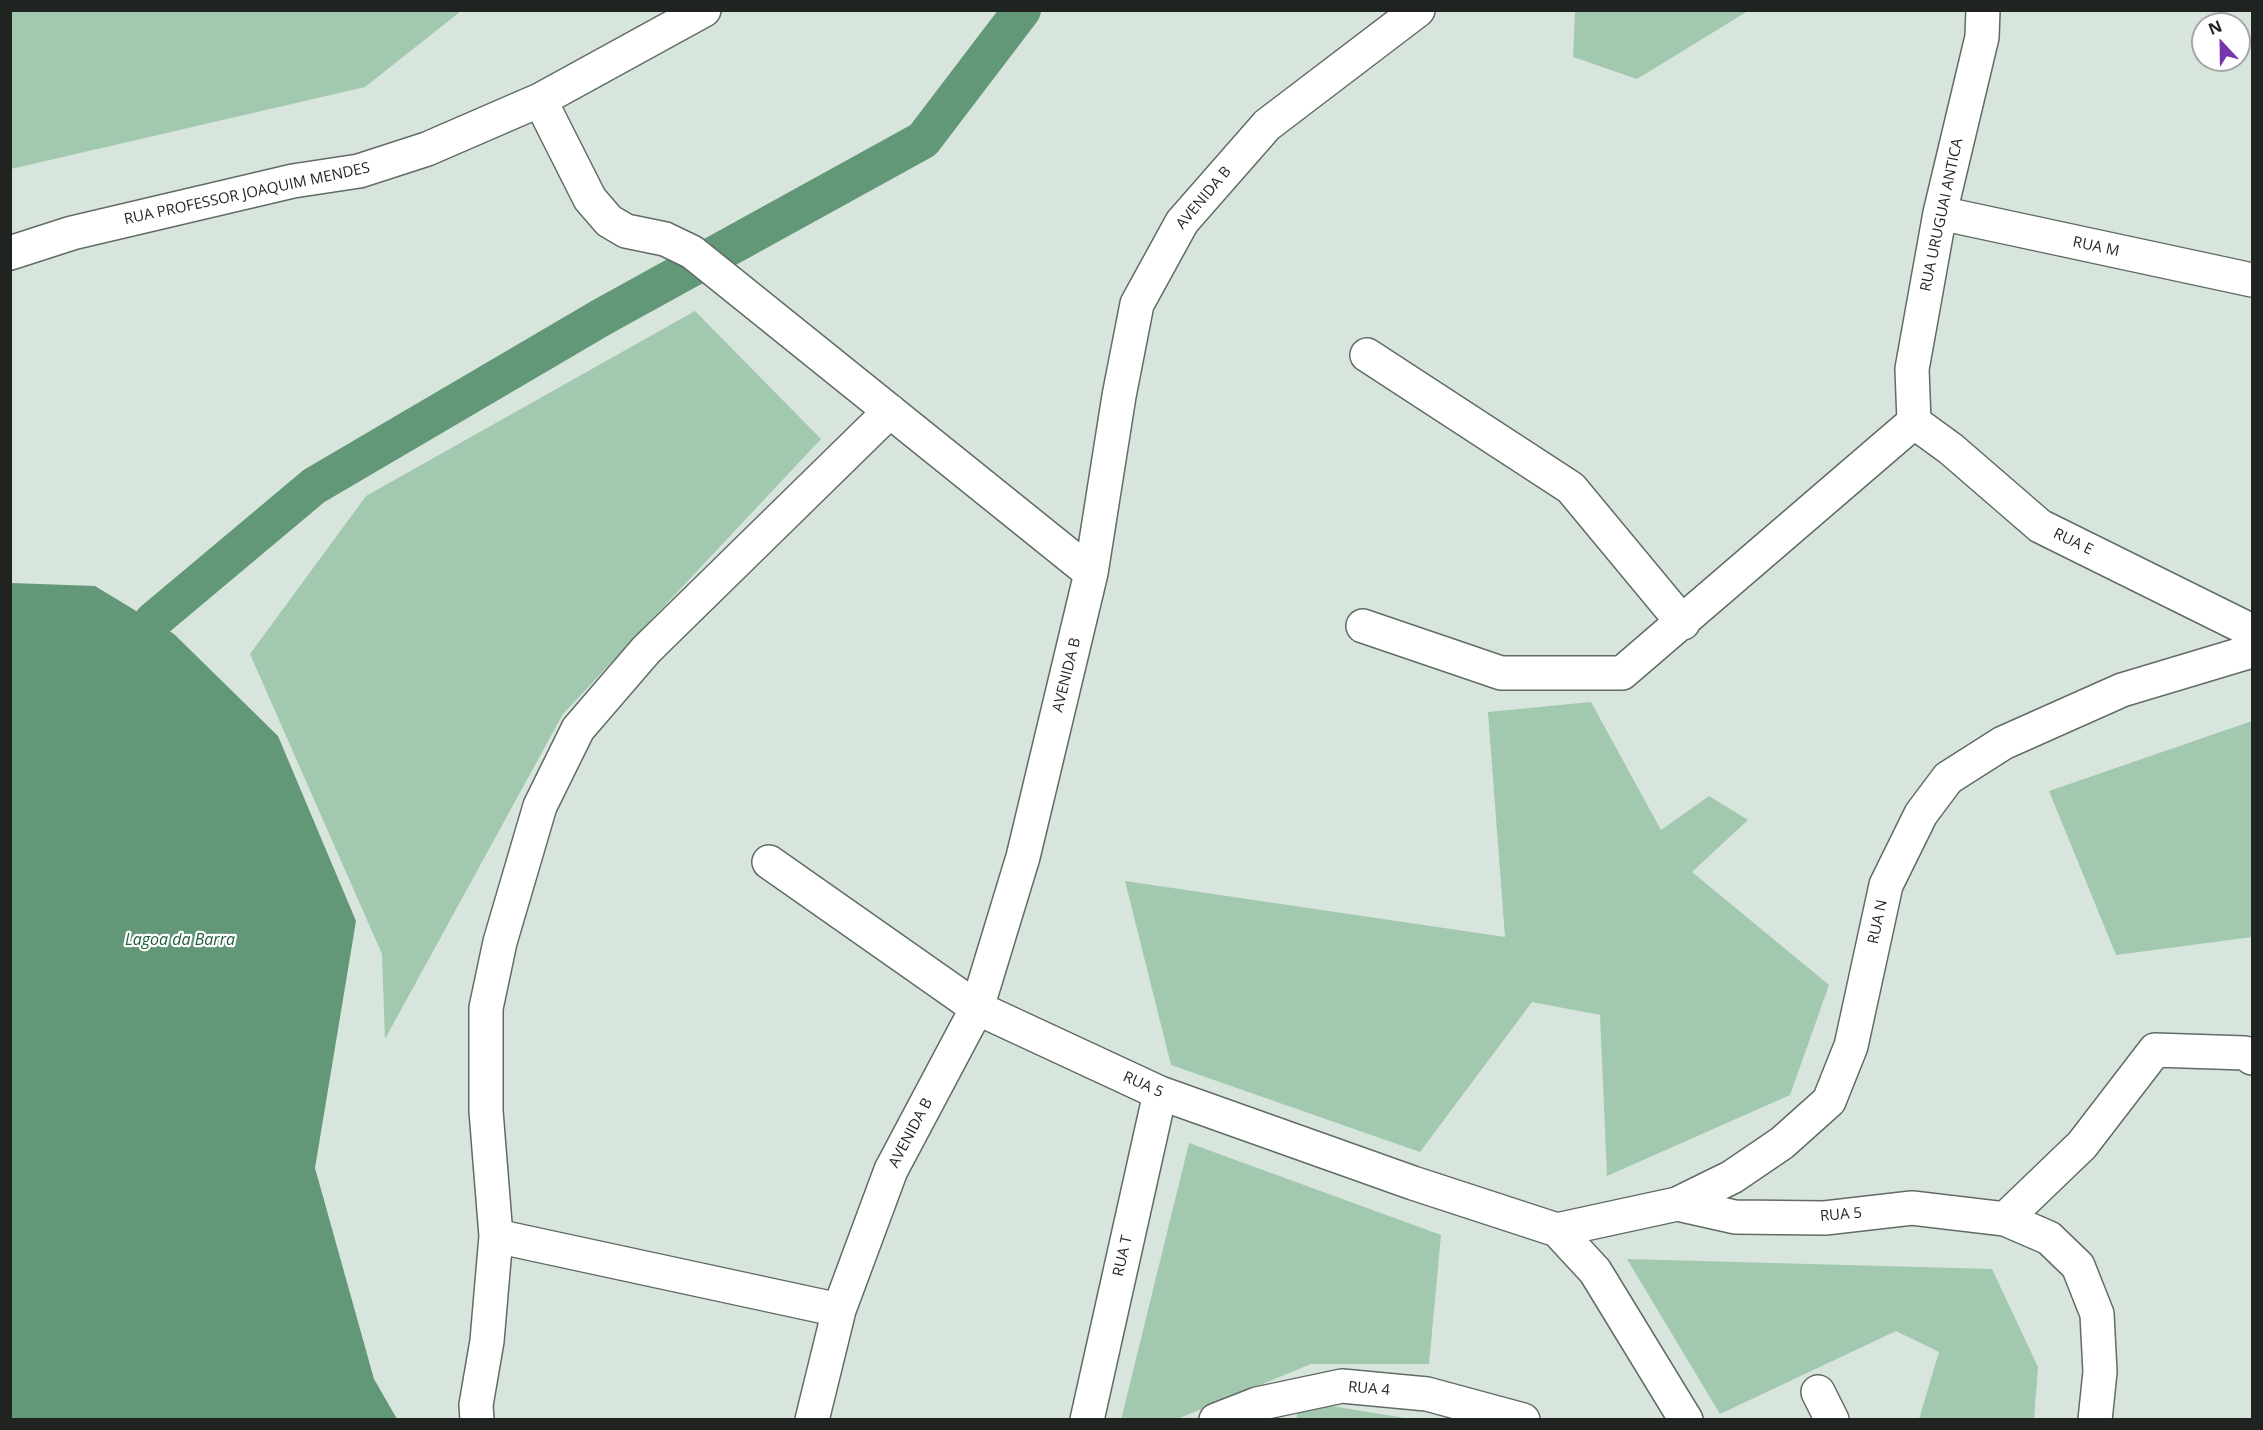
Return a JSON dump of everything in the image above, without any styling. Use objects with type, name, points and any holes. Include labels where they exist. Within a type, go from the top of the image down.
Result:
[{"type":"street","name":"RUA PROFESSOR JOAQUIM MENDES","points":[[10,253],[72,233],[270,187],[359,171],[427,150],[540,100],[704,10]]},
{"type":"street","name":"AVENIDA B","points":[[812,1419],[839,1310],[891,1170],[977,1008],[1023,857],[1091,573],[1119,396],[1137,304],[1182,222],[1267,125],[1418,10]]},
{"type":"street","name":"RUA URUGUAI ANTICA","points":[[1914,422],[1912,369],[1940,213],[1982,37],[1983,10]]},
{"type":"street","points":[[540,100],[590,199],[609,221],[626,231],[665,239],[692,252],[1091,573]]},
{"type":"street","name":"RUA M","points":[[1940,213],[2253,280]]},
{"type":"street","points":[[1367,355],[1571,488],[1683,623]]},
{"type":"street","points":[[477,1419],[476,1405],[487,1341],[496,1236],[486,1111],[486,1008],[500,942],[540,806],[578,729],[646,650],[890,411]]},
{"type":"street","points":[[1363,626],[1501,673],[1622,673],[1683,623],[1914,422]]},
{"type":"street","name":"RUA E","points":[[1914,422],[1951,449],[2040,526],[2253,631]]},
{"type":"street","name":"RUA N","points":[[1557,1230],[1677,1204],[1732,1177],[1782,1143],[1829,1101],[1851,1046],[1886,885],[1921,813],[1948,778],[2003,743],[2122,690],[2253,651]]},
{"type":"street","name":"RUA 5","points":[[769,861],[977,1008],[1160,1094],[1413,1183],[1557,1230]]},
{"type":"street","points":[[2005,1219],[2082,1145],[2155,1050],[2245,1053],[2253,1058]]},
{"type":"street","name":"RUA T","points":[[1086,1419],[1160,1094]]},
{"type":"street","name":"RUA 5","points":[[1677,1204],[1736,1217],[1825,1218],[1912,1208],[2005,1219],[2049,1238],[2078,1266],[2097,1314],[2100,1372],[2094,1419]]},
{"type":"street","points":[[1557,1230],[1595,1271],[1686,1419]]},
{"type":"street","points":[[496,1236],[839,1310]]},
{"type":"street","name":"RUA 4","points":[[1215,1419],[1257,1404],[1342,1386],[1427,1394],[1521,1419]]},
{"type":"shaded area","points":[[1575,10],[1748,11],[1637,79],[1573,57]]},
{"type":"shaded area","points":[[10,11],[461,11],[365,87],[11,169]]},
{"type":"shaded area","points":[[695,311],[821,439],[563,714],[385,1039],[382,954],[250,654],[366,496]]},
{"type":"shaded area","points":[[1591,702],[1661,830],[1709,796],[1748,820],[1692,872],[1829,985],[1790,1095],[1607,1176],[1600,1015],[1532,1002],[1420,1152],[1171,1065],[1125,881],[1505,937],[1488,712]]},
{"type":"shaded area","points":[[2252,721],[2252,937],[2116,955],[2049,791]]},
{"type":"shaded area","points":[[1189,1143],[1441,1235],[1429,1364],[1311,1364],[1177,1419],[1121,1420]]},
{"type":"shaded area","points":[[1627,1259],[1992,1269],[2038,1367],[2034,1419],[1919,1419],[1939,1352],[1896,1331],[1720,1414]]},
{"type":"shaded area","points":[[1300,1401],[1411,1419],[1296,1420]]},
{"type":"water","name":"Lagoa da Barra","points":[[11,583],[95,586],[174,634],[278,736],[356,921],[315,1168],[374,1379],[397,1419],[11,1419]]},
{"type":"waterway","points":[[153,621],[314,486],[602,317],[923,140],[1022,10]]}]
